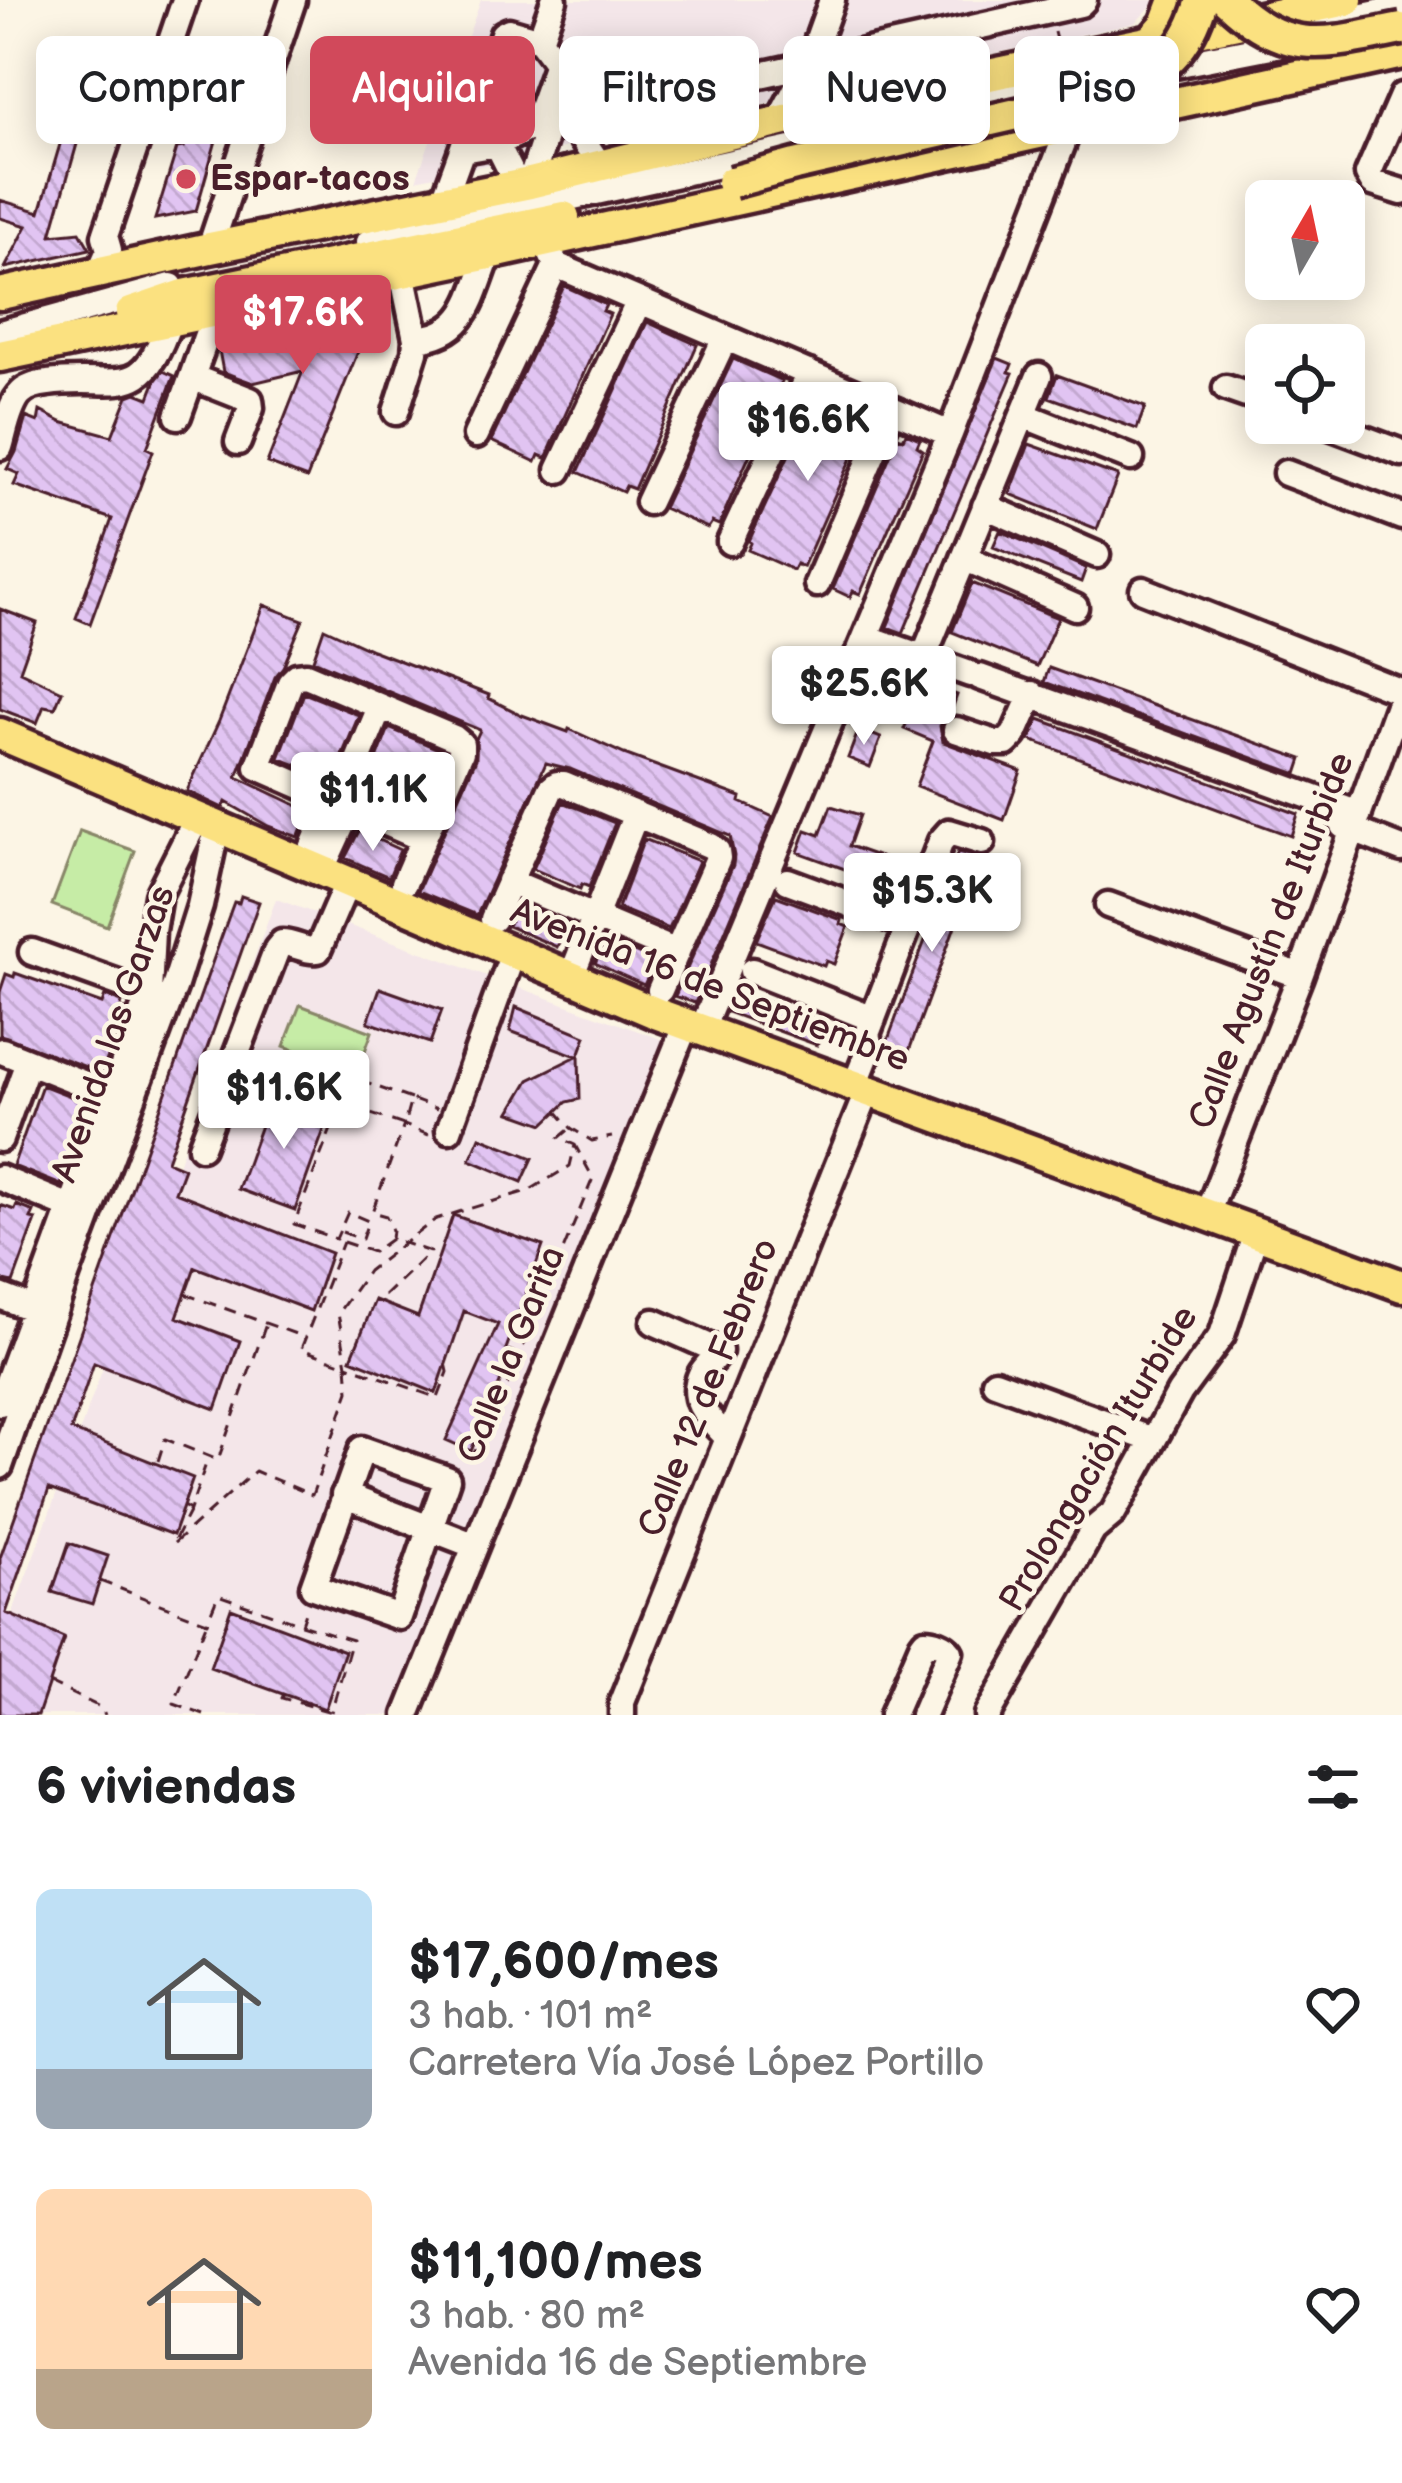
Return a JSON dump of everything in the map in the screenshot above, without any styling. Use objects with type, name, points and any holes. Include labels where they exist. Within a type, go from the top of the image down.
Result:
[{"type":"main road","points":[[1156,36],[1175,0]]},
{"type":"main road","points":[[0,356],[176,309],[1117,91],[1169,63],[1190,32],[1202,0]]},
{"type":"main road","points":[[1227,0],[1266,31],[1312,45],[1402,25]]},
{"type":"main road","points":[[1167,36],[1273,7],[1346,0]]},
{"type":"main road","points":[[1179,101],[1402,53]]},
{"type":"main road","points":[[0,294],[602,167],[783,120]]},
{"type":"main road","points":[[176,309],[214,312],[490,254],[551,254],[1014,139]]},
{"type":"main road","name":"Avenida 16 de Septiembre","points":[[0,734],[694,1027],[1402,1286]]},
{"type":"street","points":[[99,273],[109,250],[105,236],[185,0]]},
{"type":"street","points":[[210,248],[293,0]]},
{"type":"street","points":[[540,40],[554,0]]},
{"type":"street","points":[[819,36],[832,0]]},
{"type":"street","points":[[935,36],[1084,0]]},
{"type":"street","points":[[0,308],[910,106],[1402,8]]},
{"type":"street","points":[[0,333],[186,283],[1176,64],[1402,25]]},
{"type":"street","points":[[442,202],[503,34],[509,31],[540,40],[557,63],[551,122],[524,184]]},
{"type":"street","points":[[535,128],[783,70]]},
{"type":"street","points":[[1402,96],[1368,174],[1373,183],[1402,192]]},
{"type":"street","points":[[779,121],[783,113]]},
{"type":"street","points":[[551,122],[602,167]]},
{"type":"street","points":[[462,150],[496,144],[524,184]]},
{"type":"street","name":"Calle la Garita","points":[[407,1715],[473,1545],[866,637],[1063,144]]},
{"type":"street","points":[[416,340],[449,332],[465,313],[490,254]]},
{"type":"street","points":[[476,436],[551,254],[639,301],[950,434]]},
{"type":"street","points":[[396,412],[416,340],[402,272]]},
{"type":"street","points":[[559,470],[639,301]]},
{"type":"street","points":[[0,446],[22,391],[75,380],[134,379],[147,370],[176,309]]},
{"type":"street","points":[[178,416],[214,312]]},
{"type":"street","points":[[648,502],[725,338]]},
{"type":"street","points":[[730,542],[808,374]]},
{"type":"street","points":[[923,658],[1039,376]]},
{"type":"street","points":[[192,377],[250,400],[238,442]]},
{"type":"street","points":[[1226,388],[1245,395]]},
{"type":"street","points":[[817,584],[892,409]]},
{"type":"street","points":[[1023,416],[1131,458]]},
{"type":"street","points":[[1365,439],[1402,453]]},
{"type":"street","points":[[1286,473],[1402,517]]},
{"type":"street","points":[[986,506],[1097,555]]},
{"type":"street","points":[[964,558],[1075,607]]},
{"type":"street","points":[[1143,590],[1402,693]]},
{"type":"street","points":[[866,637],[1356,822],[1402,849]]},
{"type":"street","points":[[404,883],[461,752],[461,744],[306,675],[297,676],[290,682],[257,762],[262,771],[423,839]]},
{"type":"street","name":"Calle Agustín de Iturbide","points":[[1208,1214],[1356,822],[1394,743],[1402,693]]},
{"type":"street","points":[[956,730],[1006,743],[1029,701]]},
{"type":"street","points":[[201,1147],[277,949],[288,943],[318,950],[324,873],[344,820],[340,804],[380,706]]},
{"type":"street","points":[[493,919],[550,789],[557,784],[636,814],[711,846],[718,858],[660,990]]},
{"type":"street","points":[[571,977],[636,814]]},
{"type":"street","name":"Avenida las Garzas","points":[[0,1403],[34,1309],[58,1271],[70,1207],[112,1094],[200,906],[207,823]]},
{"type":"street","name":"Avenida las Garzas","points":[[0,1466],[58,1271],[159,998],[152,931],[158,896],[207,823]]},
{"type":"street","name":"Calle 12 de Febrero","points":[[622,1715],[622,1702],[728,1437],[870,1047],[870,1026],[941,841],[949,832],[982,842]]},
{"type":"street","points":[[508,881],[677,952]]},
{"type":"street","points":[[788,881],[909,926]]},
{"type":"street","points":[[1108,905],[1300,976]]},
{"type":"street","points":[[32,952],[159,998]]},
{"type":"street","points":[[446,1127],[513,952]]},
{"type":"street","points":[[752,971],[870,1026]]},
{"type":"street","points":[[2,1051],[112,1094]]},
{"type":"street","points":[[0,1139],[28,1062]]},
{"type":"street","points":[[0,1178],[70,1207]]},
{"type":"street","name":"Prolongación Iturbide","points":[[987,1715],[1094,1530],[1113,1513],[1180,1392],[1222,1336],[1256,1233]]},
{"type":"street","points":[[0,1296],[34,1309]]},
{"type":"street","points":[[653,1322],[719,1351],[704,1369],[698,1396],[701,1409],[728,1437]]},
{"type":"street","points":[[995,1382],[1153,1440]]},
{"type":"street","points":[[362,1449],[444,1476],[447,1483],[431,1528],[399,1617],[317,1590],[313,1583],[362,1449]]},
{"type":"street","points":[[344,1495],[473,1545]]},
{"type":"street","points":[[892,1715],[922,1645],[931,1641],[950,1652],[923,1715]]},
{"type":"path","points":[[372,1212],[386,1216],[392,1230],[391,1239],[373,1252],[294,1224],[349,1077],[411,1100],[446,1127]]},
{"type":"path","points":[[340,1231],[362,1239],[411,1100]]},
{"type":"path","points":[[341,1104],[404,1125],[446,1127]]},
{"type":"path","points":[[556,1110],[571,1128],[592,1141],[612,1137]]},
{"type":"path","points":[[470,1460],[492,1422],[593,1178],[575,1145],[559,1138],[571,1128]]},
{"type":"path","points":[[208,1456],[172,1545],[254,1471],[312,1495],[349,1391],[338,1313],[368,1270],[436,1219],[530,1190],[570,1166],[575,1145]]},
{"type":"path","points":[[336,1239],[348,1212],[368,1221]]},
{"type":"path","points":[[384,1296],[430,1252],[391,1239]]},
{"type":"path","points":[[343,1242],[301,1349],[438,1397],[448,1372],[446,1363]]},
{"type":"path","points":[[185,1294],[306,1338]]},
{"type":"path","points":[[158,1461],[165,1439],[218,1460],[266,1324]]},
{"type":"path","points":[[183,1506],[190,1510]]},
{"type":"path","points":[[100,1581],[207,1622]]},
{"type":"path","points":[[204,1715],[174,1704],[218,1595],[352,1640],[330,1713],[282,1698],[284,1694]]},
{"type":"path","points":[[301,1624],[310,1600],[302,1598]]},
{"type":"path","points":[[49,1683],[102,1708],[105,1715]]},
{"type":"shaded area","points":[[481,0],[1157,0],[1135,23],[1075,36],[1014,36],[1014,49],[990,55],[990,36],[783,36],[783,100],[759,105],[759,36],[559,36],[559,144],[581,144],[416,180],[429,144],[535,144],[535,36],[468,36]]},
{"type":"shaded area","points":[[276,899],[663,1040],[394,1715],[0,1715],[0,1647]]},
{"type":"green space","points":[[80,831],[135,851],[107,926],[52,905]]},
{"type":"green space","points":[[300,1005],[372,1032],[357,1073],[284,1046]]},
{"type":"building","points":[[60,144],[77,144],[51,235],[80,232],[90,249],[5,268],[27,226],[0,218],[0,200],[40,212]]},
{"type":"building","name":"Espar-tacos","points":[[215,144],[196,211],[155,219],[177,148]]},
{"type":"building","points":[[564,286],[606,305],[603,311],[610,314],[546,458],[539,455],[536,462],[491,441]]},
{"type":"building","points":[[380,297],[307,478],[267,463],[303,371],[253,383],[223,372],[221,345],[352,314],[360,301]]},
{"type":"building","points":[[647,322],[697,345],[634,489],[626,486],[623,492],[578,472]]},
{"type":"building","points":[[997,358],[1012,364],[1009,372],[1013,373],[903,633],[887,627]]},
{"type":"building","points":[[733,359],[782,381],[719,525],[712,522],[708,528],[663,508]]},
{"type":"building","points":[[163,371],[174,376],[147,448],[153,451],[90,624],[76,618],[112,519],[14,485],[19,474],[7,469],[26,417],[38,422],[40,411],[112,436],[128,396],[136,393],[149,398]]},
{"type":"building","points":[[1057,375],[1145,407],[1137,429],[1049,397]]},
{"type":"building","points":[[815,398],[862,414],[860,419],[867,422],[803,567],[796,564],[793,570],[748,550],[749,541]]},
{"type":"building","points":[[906,433],[920,439],[917,446],[923,450],[860,594],[853,591],[850,597],[833,589],[898,437],[903,439]]},
{"type":"building","points":[[1029,444],[1118,476],[1097,529],[1010,494]]},
{"type":"building","points":[[1000,531],[1086,568],[1081,582],[993,547]]},
{"type":"building","points":[[972,583],[1058,618],[1037,666],[952,632]]},
{"type":"building","points":[[264,605],[303,620],[275,677],[237,777],[309,811],[298,837],[226,802],[223,808],[187,791]]},
{"type":"building","points":[[0,609],[37,623],[20,671],[62,691],[55,708],[44,706],[37,723],[0,709]]},
{"type":"building","points":[[324,628],[489,695],[522,715],[741,797],[740,802],[773,817],[695,1003],[675,996],[733,865],[730,836],[546,763],[477,915],[418,891],[476,759],[480,730],[313,660]]},
{"type":"building","points":[[872,665],[957,695],[940,726],[943,742],[1021,771],[1004,820],[916,786],[933,741],[904,729],[914,705],[877,691],[865,724],[849,718]]},
{"type":"building","points":[[1049,668],[1302,759],[1297,774],[1044,682]]},
{"type":"building","points":[[304,693],[359,715],[332,779],[279,758]]},
{"type":"building","points":[[1039,719],[1298,814],[1291,836],[1030,740]]},
{"type":"building","points":[[389,728],[443,751],[412,816],[363,795]]},
{"type":"building","points":[[859,729],[881,738],[870,767],[848,758]]},
{"type":"building","points":[[563,802],[615,823],[589,887],[582,884],[580,889],[533,869]]},
{"type":"building","points":[[831,806],[860,815],[849,846],[894,862],[886,884],[798,852],[806,830],[820,835]]},
{"type":"building","points":[[359,831],[400,850],[389,877],[345,858]]},
{"type":"building","points":[[644,839],[699,861],[669,929],[618,908]]},
{"type":"building","points":[[958,852],[980,858],[906,1059],[886,1051],[886,1045]]},
{"type":"building","points":[[241,896],[259,902],[167,1161],[184,1168],[175,1192],[331,1253],[311,1311],[195,1267],[177,1317],[240,1341],[216,1409],[94,1363],[71,1430],[193,1478],[173,1535],[49,1489],[6,1613],[64,1638],[38,1715],[0,1715],[0,1558],[231,910]]},
{"type":"building","points":[[776,896],[842,920],[848,927],[834,964],[826,961],[824,966],[756,941]]},
{"type":"building","points":[[518,903],[567,923],[557,947],[508,926]]},
{"type":"building","points":[[606,940],[655,961],[644,985],[595,963]]},
{"type":"building","points":[[15,973],[102,1004],[105,996],[122,1002],[125,1009],[102,1073],[0,1035],[0,992],[6,974],[14,977]]},
{"type":"building","points":[[380,988],[442,1010],[430,1043],[368,1022]]},
{"type":"building","points":[[736,991],[825,1023],[817,1045],[727,1012]]},
{"type":"building","points":[[516,1007],[586,1036],[579,1055],[580,1099],[567,1102],[544,1124],[510,1112],[529,1080],[577,1056],[510,1031]]},
{"type":"building","points":[[42,1085],[91,1104],[61,1185],[13,1166]]},
{"type":"building","points":[[272,1095],[329,1116],[295,1210],[238,1189]]},
{"type":"building","points":[[480,1137],[533,1158],[522,1182],[470,1160]]},
{"type":"building","points":[[0,1205],[34,1212],[31,1219],[36,1220],[13,1283],[0,1280]]},
{"type":"building","points":[[453,1215],[543,1246],[506,1349],[513,1352],[471,1451],[446,1440],[498,1324],[464,1311],[436,1393],[351,1359],[375,1300],[418,1317]]},
{"type":"building","points":[[69,1543],[108,1556],[92,1604],[52,1592]]},
{"type":"building","points":[[231,1608],[345,1651],[325,1709],[210,1668]]},
{"type":"place","name":"Espar-tacos","points":[[186,179]]}]
